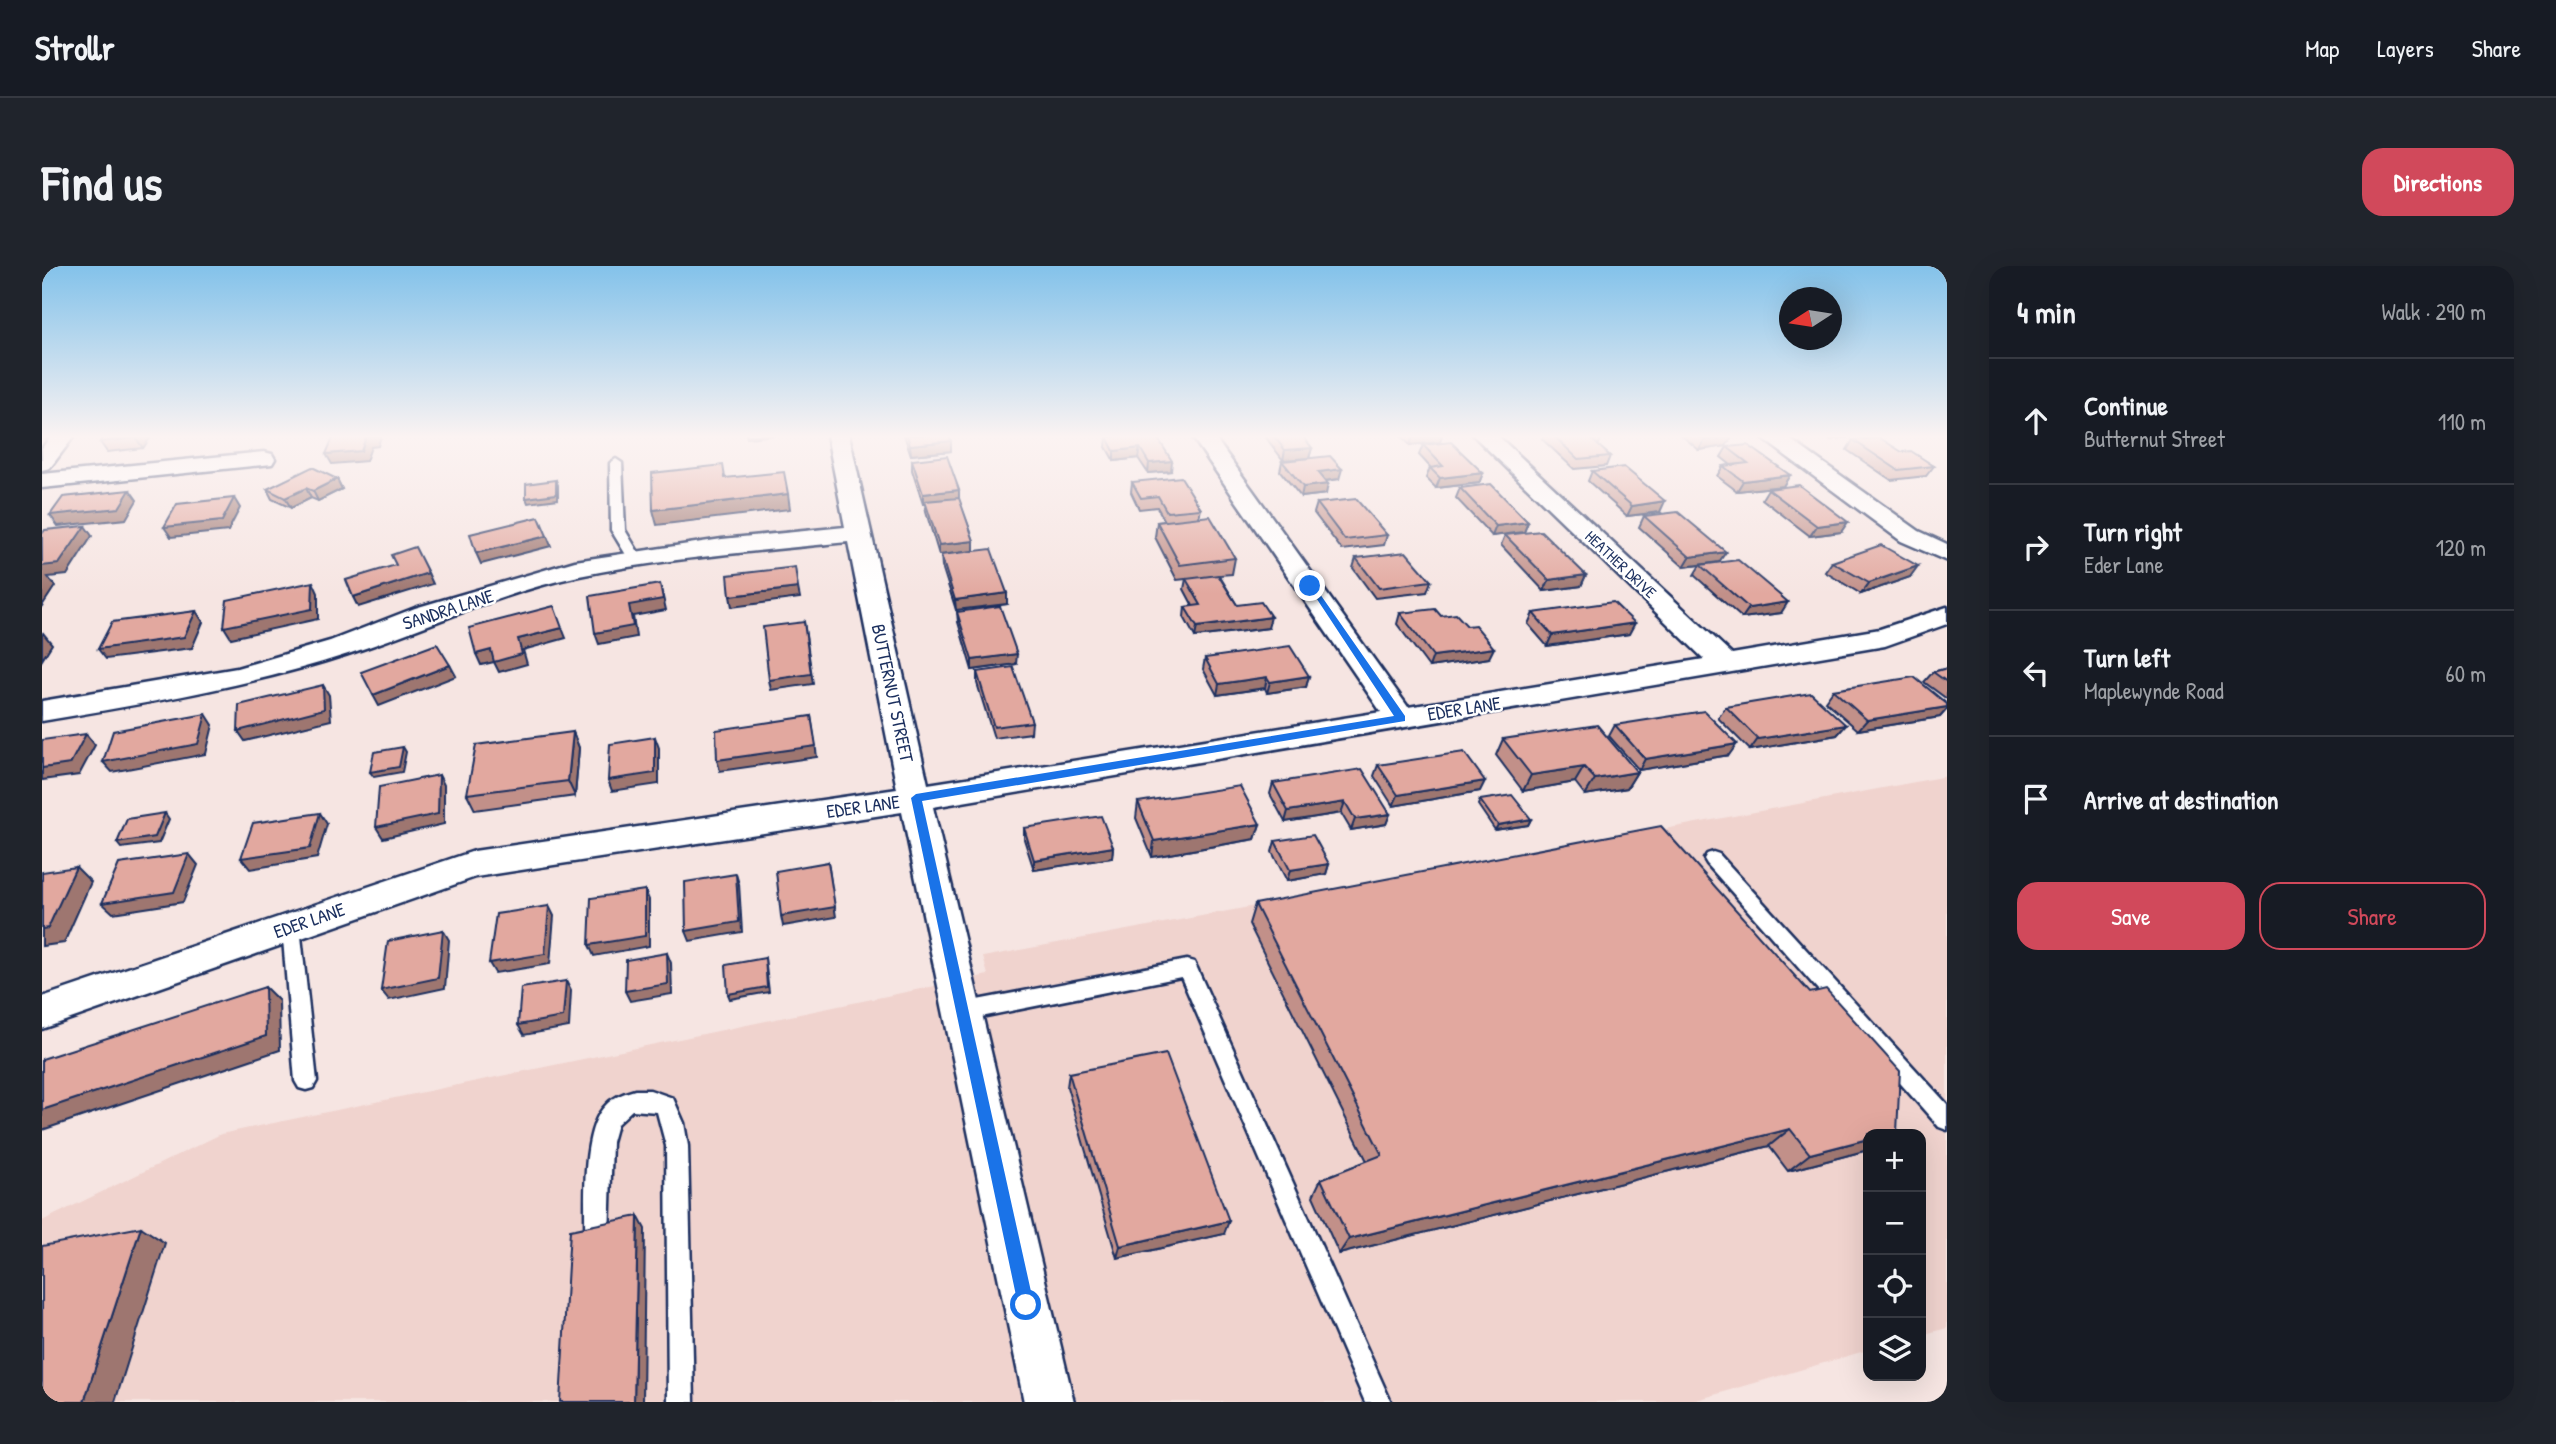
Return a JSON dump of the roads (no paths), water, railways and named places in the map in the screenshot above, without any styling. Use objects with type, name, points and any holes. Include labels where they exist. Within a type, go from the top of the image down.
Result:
[{"type":"street","name":"BUTTERNUT STREET","points":[[849,488],[961,1012],[1049,1402]]},
{"type":"street","points":[[1239,488],[1401,719]]},
{"type":"street","name":"HEATHER DRIVE","points":[[1540,488],[1727,664]]},
{"type":"street","points":[[1843,488],[1910,536],[1947,552]]},
{"type":"street","name":"SANDRA LANE","points":[[42,711],[239,677],[340,646],[425,614],[575,569],[859,533]]},
{"type":"street","name":"EDER LANE","points":[[42,1013],[474,864],[916,798],[1727,664],[1885,637],[1947,615]]},
{"type":"lane","points":[[617,488],[618,530],[636,560]]},
{"type":"lane","points":[[1713,859],[1947,1120]]},
{"type":"lane","points":[[291,927],[306,1082]]},
{"type":"lane","points":[[961,1012],[1187,968],[1378,1402]]},
{"type":"lane","points":[[597,1238],[602,1145],[608,1119],[627,1102],[649,1097],[665,1105],[673,1123],[680,1220],[681,1402]]}]
